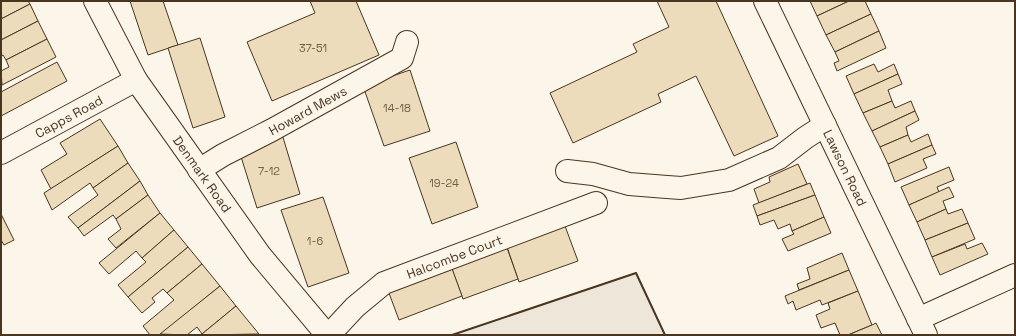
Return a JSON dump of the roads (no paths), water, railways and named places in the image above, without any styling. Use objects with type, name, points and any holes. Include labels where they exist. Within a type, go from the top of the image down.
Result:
[{"type":"street","name":"Denmark Road","points":[[96,1],[136,80],[260,255],[328,335]]},
{"type":"street","name":"Lawson Road","points":[[765,1],[922,327]]},
{"type":"street","name":"Howard Mews","points":[[199,170],[223,155],[272,130],[402,58],[407,42]]},
{"type":"street","name":"Capps Road","points":[[1,153],[136,80]]},
{"type":"street","points":[[567,171],[593,174],[629,184],[681,188],[729,180],[778,158],[825,125]]},
{"type":"street","name":"Halcombe Court","points":[[328,335],[355,307],[384,283],[596,203]]},
{"type":"street","points":[[922,327],[1015,275]]}]
